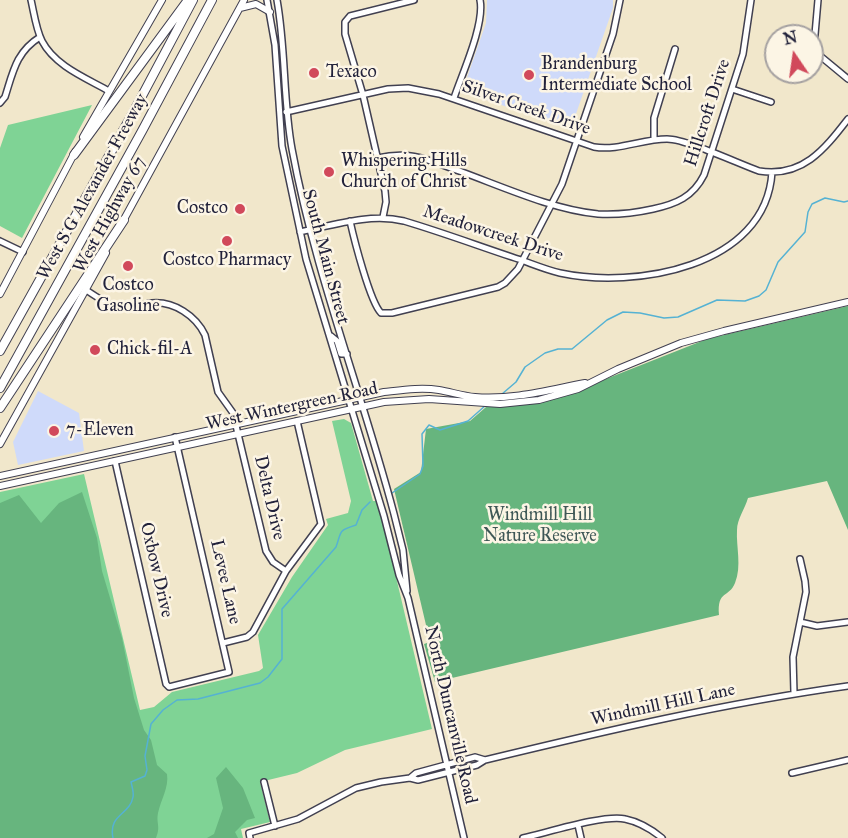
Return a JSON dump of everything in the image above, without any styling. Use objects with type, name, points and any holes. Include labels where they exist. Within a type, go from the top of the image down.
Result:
[{"type":"highway","points":[[74,155],[188,0]]},
{"type":"highway","name":"West S G Alexander Freeway","points":[[0,351],[193,0]]},
{"type":"highway","name":"West S G Alexander Freeway","points":[[0,388],[212,0]]},
{"type":"highway","points":[[0,408],[124,220]]},
{"type":"main road","points":[[0,294],[109,91],[162,0]]},
{"type":"main road","name":"West Highway 67","points":[[0,444],[244,0]]},
{"type":"main road","points":[[240,8],[256,4],[270,12]]},
{"type":"main road","name":"West Wintergreen Road","points":[[0,486],[363,406],[406,399],[472,400],[506,404],[539,400],[578,389],[591,381],[681,343],[848,302]]},
{"type":"main road","name":"West Wintergreen Road","points":[[2,474],[360,397],[419,389],[437,390],[472,400],[525,395],[591,381]]},
{"type":"main road","points":[[74,459],[77,470]]},
{"type":"street","points":[[31,0],[40,36],[49,52],[69,69],[109,91]]},
{"type":"street","name":"South Main Street","points":[[267,0],[273,33],[278,113],[306,259],[384,516]]},
{"type":"street","name":"South Main Street","points":[[277,0],[282,31],[287,112],[296,167],[317,258],[394,513]]},
{"type":"street","points":[[383,217],[386,196],[363,95],[344,26],[347,18],[354,15],[414,0]]},
{"type":"street","points":[[454,99],[480,24],[482,11],[480,0]]},
{"type":"street","points":[[350,221],[375,304],[381,313],[385,314],[498,287],[512,276],[553,204],[613,34],[621,0]]},
{"type":"street","name":"Hillcroft Drive","points":[[378,158],[408,154],[553,204],[583,212],[630,213],[669,205],[687,197],[695,190],[704,175],[743,54],[751,0]]},
{"type":"street","points":[[818,0],[814,46],[819,55],[848,79]]},
{"type":"street","points":[[273,33],[282,31]]},
{"type":"street","points":[[0,103],[5,97],[21,52],[40,36]]},
{"type":"street","points":[[654,139],[654,118],[675,49]]},
{"type":"street","name":"Silver Creek Drive","points":[[278,113],[408,87],[454,99],[576,142],[610,149],[654,139],[670,139],[759,171],[772,172],[794,169],[811,159],[828,144],[848,119]]},
{"type":"street","points":[[732,89],[771,102]]},
{"type":"street","points":[[287,169],[296,167]]},
{"type":"street","name":"Meadowcreek Drive","points":[[300,232],[350,221],[383,217],[405,221],[549,270],[588,277],[636,276],[683,268],[716,254],[742,234],[756,217],[767,197],[772,172]]},
{"type":"street","points":[[0,241],[23,252]]},
{"type":"street","name":"Delta Drive","points":[[86,290],[117,306],[133,307],[160,303],[177,308],[186,313],[205,333],[218,392],[233,413],[266,551],[273,562],[286,571]]},
{"type":"street","points":[[321,307],[332,304]]},
{"type":"street","points":[[329,335],[337,341],[341,354],[347,354]]},
{"type":"street","points":[[223,643],[247,637],[253,632],[286,571],[321,524],[297,421]]},
{"type":"street","name":"Levee Lane","points":[[167,685],[170,687],[229,672],[175,437]]},
{"type":"street","name":"Oxbow Drive","points":[[115,461],[167,685]]},
{"type":"street","points":[[384,516],[394,513]]},
{"type":"street","name":"North Duncanville Road","points":[[394,513],[405,561],[408,598]]},
{"type":"street","name":"North Duncanville Road","points":[[384,516],[399,575],[408,598],[464,838]]},
{"type":"street","points":[[794,693],[793,657],[806,592],[800,559]]},
{"type":"street","points":[[800,622],[817,626],[848,622]]},
{"type":"street","name":"Windmill Hill Lane","points":[[250,835],[313,813],[356,788],[410,778],[418,780],[477,765],[485,760],[649,721],[794,693],[848,686]]},
{"type":"street","name":"Windmill Hill Lane","points":[[410,778],[416,773],[475,757],[485,760]]},
{"type":"street","points":[[792,773],[848,760]]},
{"type":"street","points":[[264,782],[275,826]]},
{"type":"street","points":[[523,838],[607,818],[623,818],[649,828],[662,838]]},
{"type":"street","points":[[578,825],[581,838]]},
{"type":"shaded area","name":"Brandenburg Intermediate School","points":[[487,0],[613,0],[613,8],[571,128],[462,92],[486,23]]},
{"type":"shaded area","points":[[38,391],[79,413],[84,451],[18,465],[13,442]]},
{"type":"green space","points":[[92,105],[22,238],[0,226],[0,148],[8,125]]},
{"type":"green space","name":"Windmill Hill Nature Reserve","points":[[848,306],[848,530],[827,481],[748,498],[737,526],[737,577],[733,588],[720,602],[719,615],[435,682],[424,644],[430,642],[394,489],[421,472],[426,429],[470,421],[493,401],[536,399],[573,392],[707,339]]},
{"type":"green space","points":[[344,419],[351,423],[373,501],[378,501],[432,729],[345,750],[297,773],[260,782],[270,822],[241,829],[243,838],[0,838],[0,492],[84,474],[140,710],[154,707],[172,692],[259,671],[263,668],[258,635],[292,577],[328,525],[326,519],[348,513],[351,501],[332,421]]},
{"type":"green space","points":[[82,492],[97,538],[102,571],[122,638],[134,698],[144,730],[151,740],[157,765],[167,774],[166,789],[158,813],[157,834],[156,838],[0,838],[0,503],[19,495],[41,523],[59,503]]},
{"type":"green space","points":[[226,767],[243,788],[255,818],[247,820],[235,832],[238,838],[207,838],[214,834],[223,808],[216,778]]},
{"type":"waterway","points":[[502,394],[516,382],[525,367],[545,353],[558,349],[572,349],[607,320],[623,312],[664,318],[678,317],[717,300],[745,301],[759,296],[766,290],[778,262],[805,232],[808,212],[812,204],[825,198],[848,201]]},
{"type":"waterway","points":[[392,493],[420,474],[423,466],[422,434],[429,425],[440,430],[468,421],[486,405]]},
{"type":"waterway","points":[[113,838],[112,830],[116,819],[128,808],[133,797],[131,782],[145,776],[147,770],[145,756],[151,724],[163,710],[177,700],[198,699],[260,683],[268,677],[282,659],[282,609],[336,547],[341,532],[356,525],[362,510],[370,502]]},
{"type":"place","name":"Texaco","points":[[314,73]]},
{"type":"place","name":"Brandenburg Intermediate School","points":[[529,75]]},
{"type":"place","name":"Whispering Hills Church of Christ","points":[[329,172]]},
{"type":"place","name":"Costco","points":[[240,209]]},
{"type":"place","name":"Costco Pharmacy","points":[[227,241]]},
{"type":"place","name":"Costco Gasoline","points":[[128,266]]},
{"type":"place","name":"Chick-fil-A","points":[[95,350]]},
{"type":"place","name":"7-Eleven","points":[[54,431]]}]
